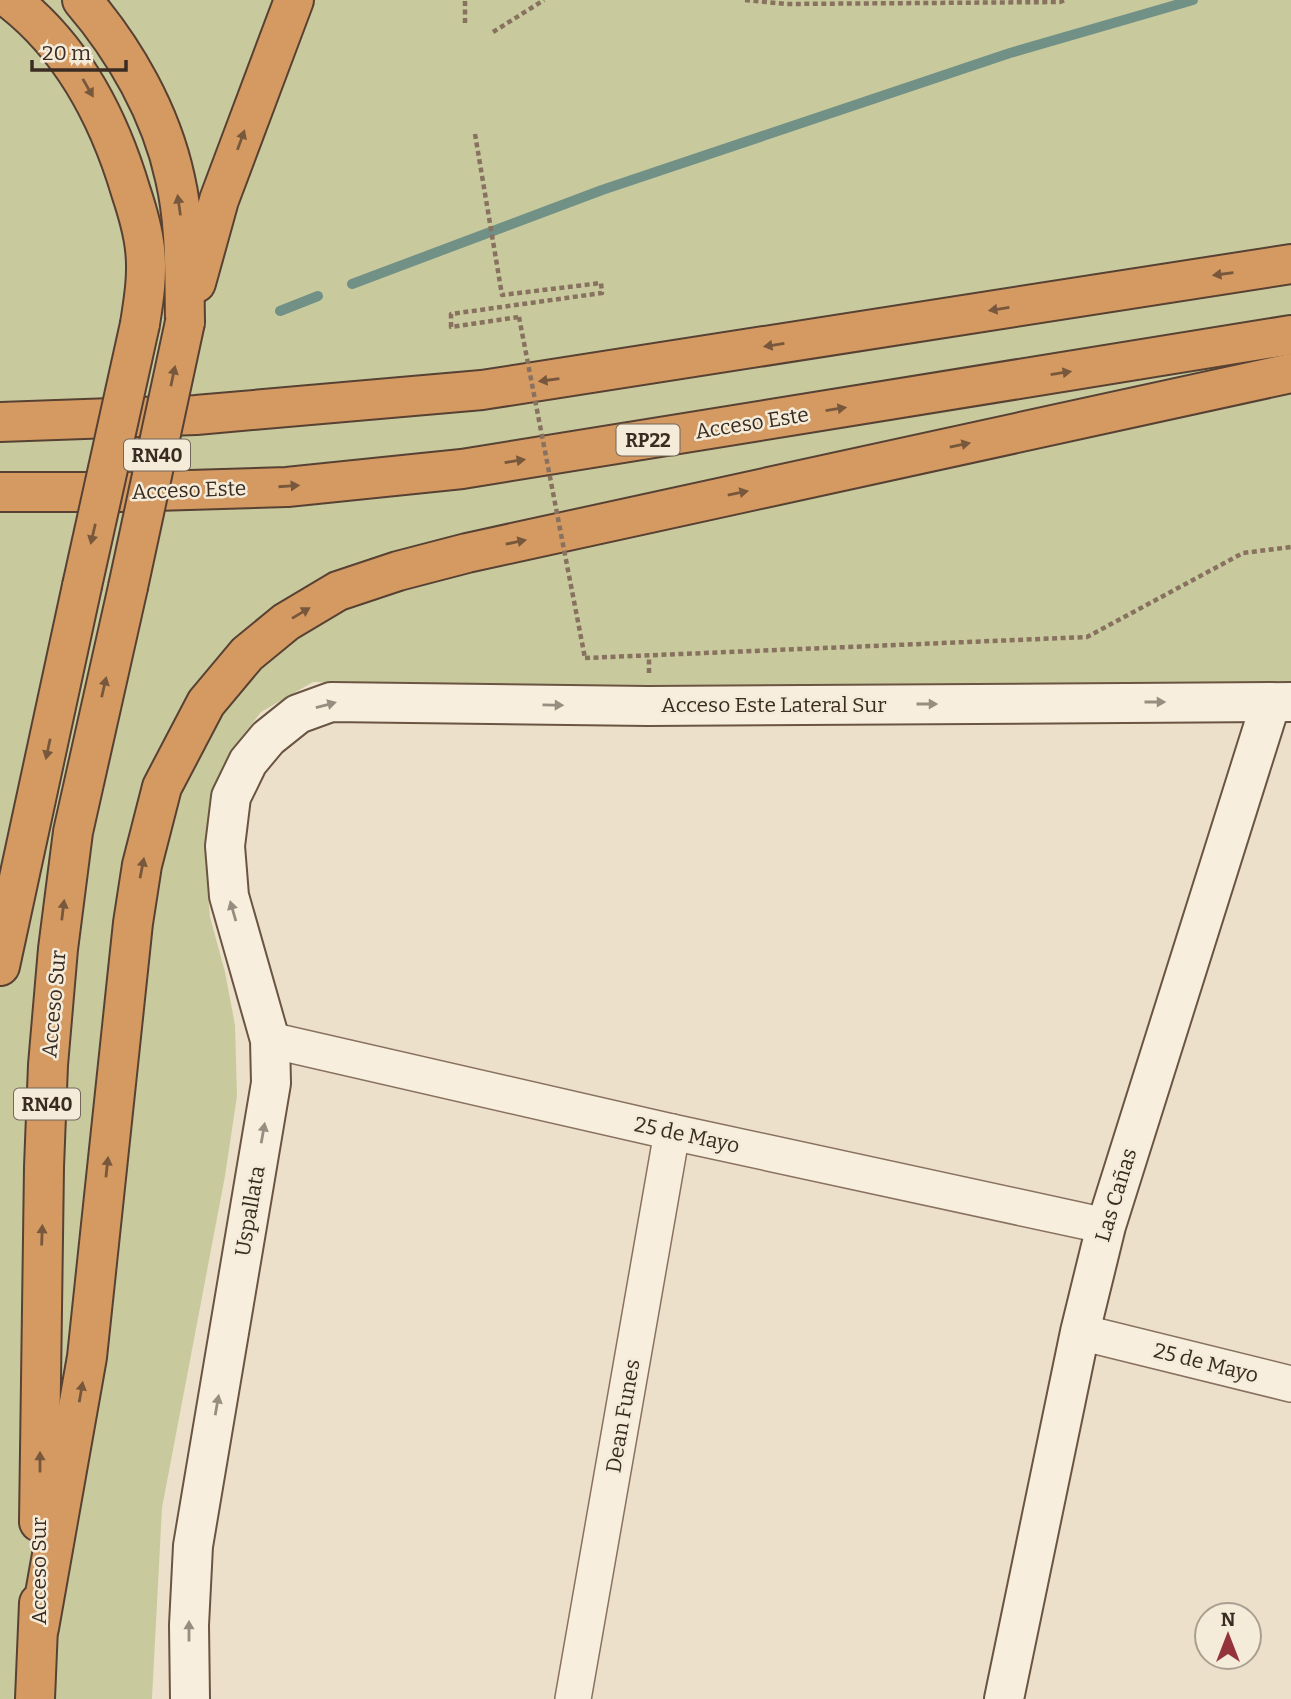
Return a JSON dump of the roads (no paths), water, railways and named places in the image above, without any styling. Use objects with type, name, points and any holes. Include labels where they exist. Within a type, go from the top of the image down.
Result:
[{"type":"highway","name":"RN40","points":[[0,966],[140,324],[146,286],[145,249],[120,154],[104,117],[82,79],[55,44],[24,10],[11,0]]},
{"type":"highway","points":[[82,0],[132,69],[167,151],[175,178],[184,240],[185,322]]},
{"type":"highway","points":[[185,322],[219,200],[293,0]]},
{"type":"highway","points":[[0,419],[40,421],[281,410],[482,390],[1291,264]]},
{"type":"highway","name":"Acceso Sur","points":[[35,1699],[39,1628],[41,1272],[48,1065],[58,949],[73,832],[185,322]]},
{"type":"highway","name":"Acceso Este","points":[[0,492],[122,492],[287,487],[462,469],[1291,335]]},
{"type":"highway","points":[[39,1628],[87,1357],[133,923],[142,865],[162,786],[177,754],[206,703],[247,654],[286,622],[338,591],[398,571],[467,553],[1291,373]]},
{"type":"street","name":"Acceso Este Lateral Sur","points":[[268,738],[298,714],[331,702],[648,706],[1281,702]]},
{"type":"street","name":"Las Cañas","points":[[1004,1699],[1080,1332],[1106,1226],[1281,702]]},
{"type":"street","name":"Uspallata","points":[[190,1699],[188,1625],[193,1546],[271,1083],[270,1040],[229,895],[225,846],[232,797],[248,762],[268,738]]},
{"type":"street","name":"25 de Mayo","points":[[270,1040],[672,1132],[1106,1226]]},
{"type":"street","name":"Dean Funes","points":[[573,1699],[672,1132]]},
{"type":"street","name":"25 de Mayo","points":[[1080,1332],[1291,1384]]},
{"type":"waterway","points":[[352,284],[602,190],[1010,53],[1193,0]]},
{"type":"waterway","points":[[280,311],[318,296]]}]
